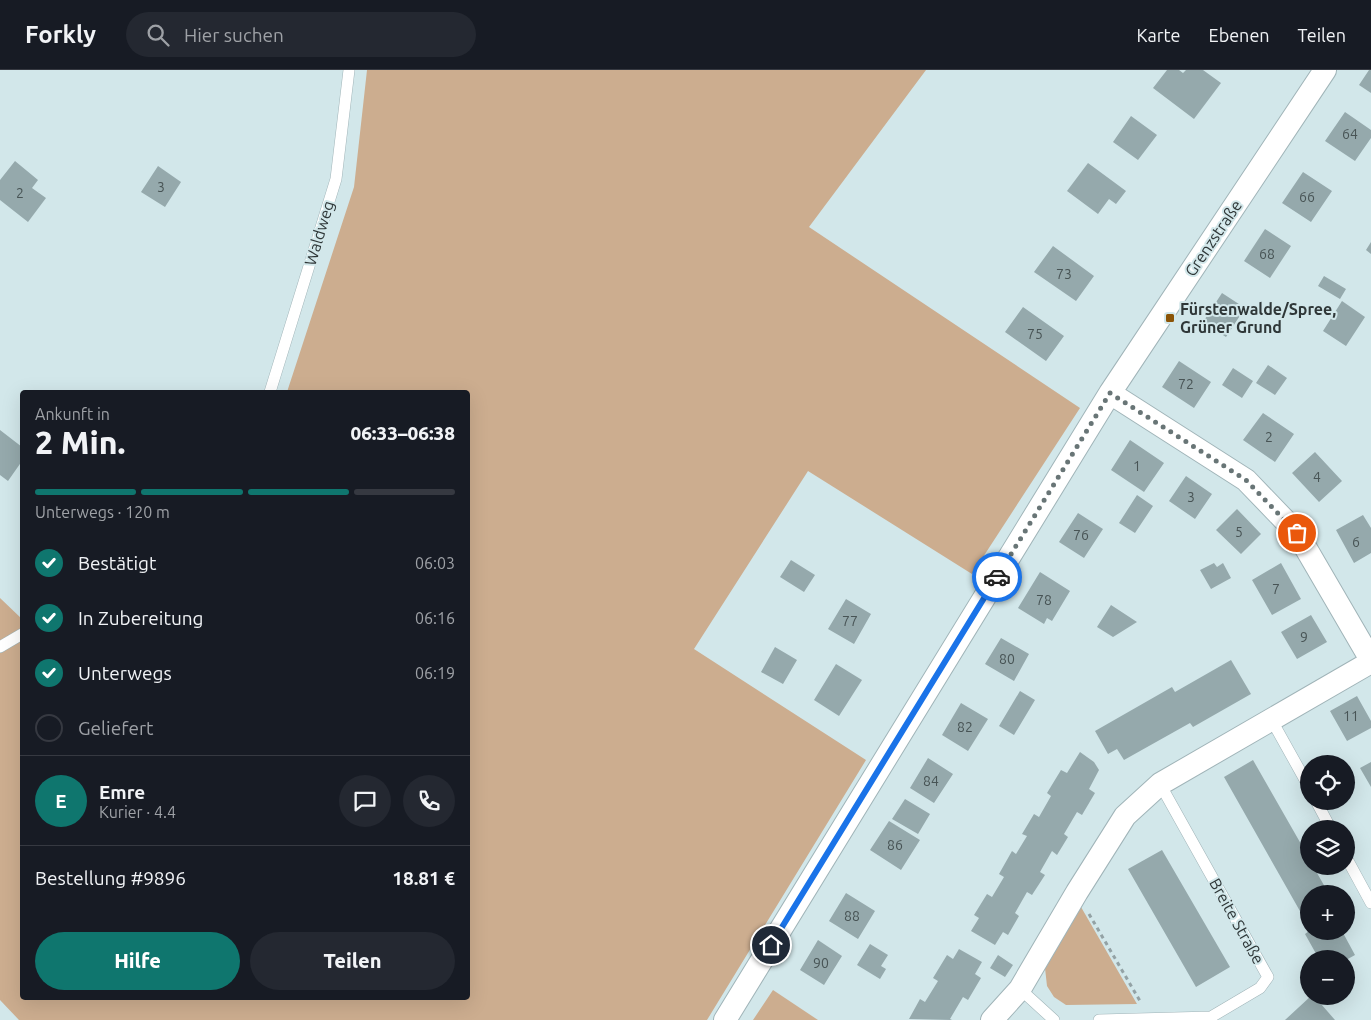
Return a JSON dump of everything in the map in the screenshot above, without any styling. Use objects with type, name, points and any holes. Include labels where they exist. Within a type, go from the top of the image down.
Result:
[{"type":"street","name":"Grenzstraße","points":[[725,1020],[1110,393],[1325,70]]},
{"type":"street","points":[[992,1020],[1020,989],[1077,892],[1125,816],[1160,784],[1371,661],[1297,533],[1246,480],[1110,393]]},
{"type":"lane","name":"Waldweg","points":[[271,390],[336,179],[349,70]]},
{"type":"lane","points":[[0,647],[20,635]]},
{"type":"lane","points":[[1271,719],[1300,771]]},
{"type":"lane","name":"Breite Straße","points":[[1099,1020],[1211,1017],[1260,988],[1268,976],[1160,784]]},
{"type":"lane","points":[[1355,873],[1371,902]]},
{"type":"lane","points":[[1020,989],[1054,1020]]},
{"type":"path","points":[[1077,892],[1151,1019]]},
{"type":"shaded area","points":[[367,70],[926,70],[809,227],[1080,408],[972,574],[808,471],[694,649],[866,760],[707,1020],[19,1020],[0,1000],[0,598],[20,617],[20,1000],[470,1000],[470,390],[288,390],[354,187]]},
{"type":"shaded area","points":[[1081,907],[1137,1004],[1066,1005],[1054,997],[1047,986],[1045,968]]},
{"type":"shaded area","points":[[773,990],[818,1020],[753,1020]]},
{"type":"building","points":[[1167,70],[1179,70],[1183,73],[1186,70],[1203,70],[1221,83],[1194,119],[1153,88]]},
{"type":"building","points":[[1369,70],[1371,70],[1371,93],[1359,85]]},
{"type":"building","points":[[1345,112],[1371,130],[1371,138],[1355,161],[1325,141]]},
{"type":"building","points":[[1131,116],[1157,135],[1138,160],[1113,142]]},
{"type":"building","points":[[15,161],[38,180],[32,188],[46,198],[28,222],[0,200],[0,180]]},
{"type":"building","points":[[1088,163],[1126,191],[1116,204],[1109,199],[1098,214],[1067,191]]},
{"type":"building","points":[[158,166],[181,182],[165,207],[141,192]]},
{"type":"building","points":[[1303,172],[1332,191],[1311,222],[1282,203]]},
{"type":"building","points":[[1265,229],[1291,246],[1270,278],[1244,261]]},
{"type":"building","points":[[1371,242],[1371,254],[1366,250]]},
{"type":"building","points":[[1053,246],[1094,276],[1076,301],[1034,272]]},
{"type":"building","points":[[1324,276],[1346,289],[1340,299],[1318,286]]},
{"type":"building","points":[[1222,293],[1245,308],[1226,337],[1203,322]]},
{"type":"building","points":[[1342,301],[1365,317],[1346,346],[1323,331]]},
{"type":"building","points":[[1023,307],[1064,336],[1046,361],[1005,332]]},
{"type":"building","points":[[1179,361],[1211,382],[1194,408],[1162,387]]},
{"type":"building","points":[[1268,365],[1287,378],[1275,395],[1256,383]]},
{"type":"building","points":[[1233,368],[1253,381],[1242,398],[1222,385]]},
{"type":"building","points":[[1263,413],[1294,434],[1275,462],[1243,440]]},
{"type":"building","points":[[0,430],[20,445],[20,464],[8,481],[0,475]]},
{"type":"building","points":[[1130,440],[1164,463],[1144,492],[1111,470]]},
{"type":"building","points":[[1315,452],[1342,481],[1319,502],[1292,473]]},
{"type":"building","points":[[1186,476],[1212,494],[1195,519],[1169,501]]},
{"type":"building","points":[[1137,495],[1153,506],[1135,533],[1119,523]]},
{"type":"building","points":[[1237,509],[1261,534],[1241,554],[1216,530]]},
{"type":"building","points":[[1078,513],[1103,529],[1084,558],[1059,542]]},
{"type":"building","points":[[1363,515],[1371,528],[1371,553],[1354,563],[1336,530]]},
{"type":"building","points":[[791,560],[815,575],[804,592],[780,577]]},
{"type":"building","points":[[1214,563],[1217,567],[1223,563],[1231,578],[1211,589],[1200,570]]},
{"type":"building","points":[[1281,563],[1301,599],[1272,615],[1252,580]]},
{"type":"building","points":[[1040,572],[1070,591],[1052,621],[1047,618],[1044,624],[1018,608]]},
{"type":"building","points":[[846,599],[871,614],[854,644],[828,629]]},
{"type":"building","points":[[1111,605],[1137,622],[1113,637],[1097,627]]},
{"type":"building","points":[[1311,615],[1327,642],[1297,659],[1281,632]]},
{"type":"building","points":[[1001,638],[1029,654],[1014,681],[985,664]]},
{"type":"building","points":[[775,647],[797,660],[783,684],[761,672]]},
{"type":"building","points":[[1231,660],[1251,694],[1193,727],[1190,723],[1124,760],[1117,749],[1108,754],[1095,731],[1172,687],[1175,692]]},
{"type":"building","points":[[836,664],[862,680],[839,716],[814,700]]},
{"type":"building","points":[[1020,691],[1035,700],[1014,735],[999,726]]},
{"type":"building","points":[[1357,696],[1371,721],[1371,728],[1347,741],[1330,711]]},
{"type":"building","points":[[961,703],[988,719],[968,751],[942,735]]},
{"type":"building","points":[[1080,752],[1094,762],[1099,770],[1089,789],[1095,793],[1082,815],[1077,812],[1064,834],[1068,837],[1057,855],[1052,851],[1040,872],[1045,875],[1032,895],[1027,892],[1015,913],[1019,916],[1008,935],[1003,932],[995,945],[971,931],[979,918],[974,915],[987,894],[992,897],[1004,877],[999,874],[1012,851],[1016,854],[1027,836],[1022,834],[1034,814],[1039,817],[1051,796],[1047,793],[1061,770],[1067,773]]},
{"type":"building","points":[[928,758],[953,774],[934,803],[910,788]]},
{"type":"building","points":[[1253,760],[1300,842],[1300,875],[1318,875],[1324,885],[1300,885],[1300,911],[1224,777]]},
{"type":"building","points":[[1371,762],[1371,787],[1360,768]]},
{"type":"building","points":[[905,799],[930,814],[918,834],[892,819]]},
{"type":"building","points":[[889,821],[920,840],[901,870],[870,850]]},
{"type":"building","points":[[1162,850],[1230,967],[1196,987],[1128,869]]},
{"type":"building","points":[[846,893],[875,911],[858,939],[829,921]]},
{"type":"building","points":[[818,940],[842,956],[824,985],[800,970]]},
{"type":"building","points":[[1308,940],[1347,940],[1352,950],[1314,950]]},
{"type":"building","points":[[870,944],[888,955],[881,966],[886,969],[880,979],[857,965]]},
{"type":"building","points":[[959,949],[982,962],[975,974],[981,978],[968,1000],[963,997],[950,1019],[952,1020],[909,1019],[920,999],[925,1002],[938,981],[933,978],[947,955],[953,959]]},
{"type":"building","points":[[998,955],[1013,965],[1005,977],[990,968]]},
{"type":"building","points":[[1301,1005],[1322,1005],[1335,1020],[1285,1020]]},
{"type":"way so far","points":[[997,577],[1110,393],[1246,480],[1297,533]]},
{"type":"place","name":"Fürstenwalde/Spree, Grüner Grund","points":[[1170,318]]},
{"type":"route","points":[[771,945],[997,577]]}]
